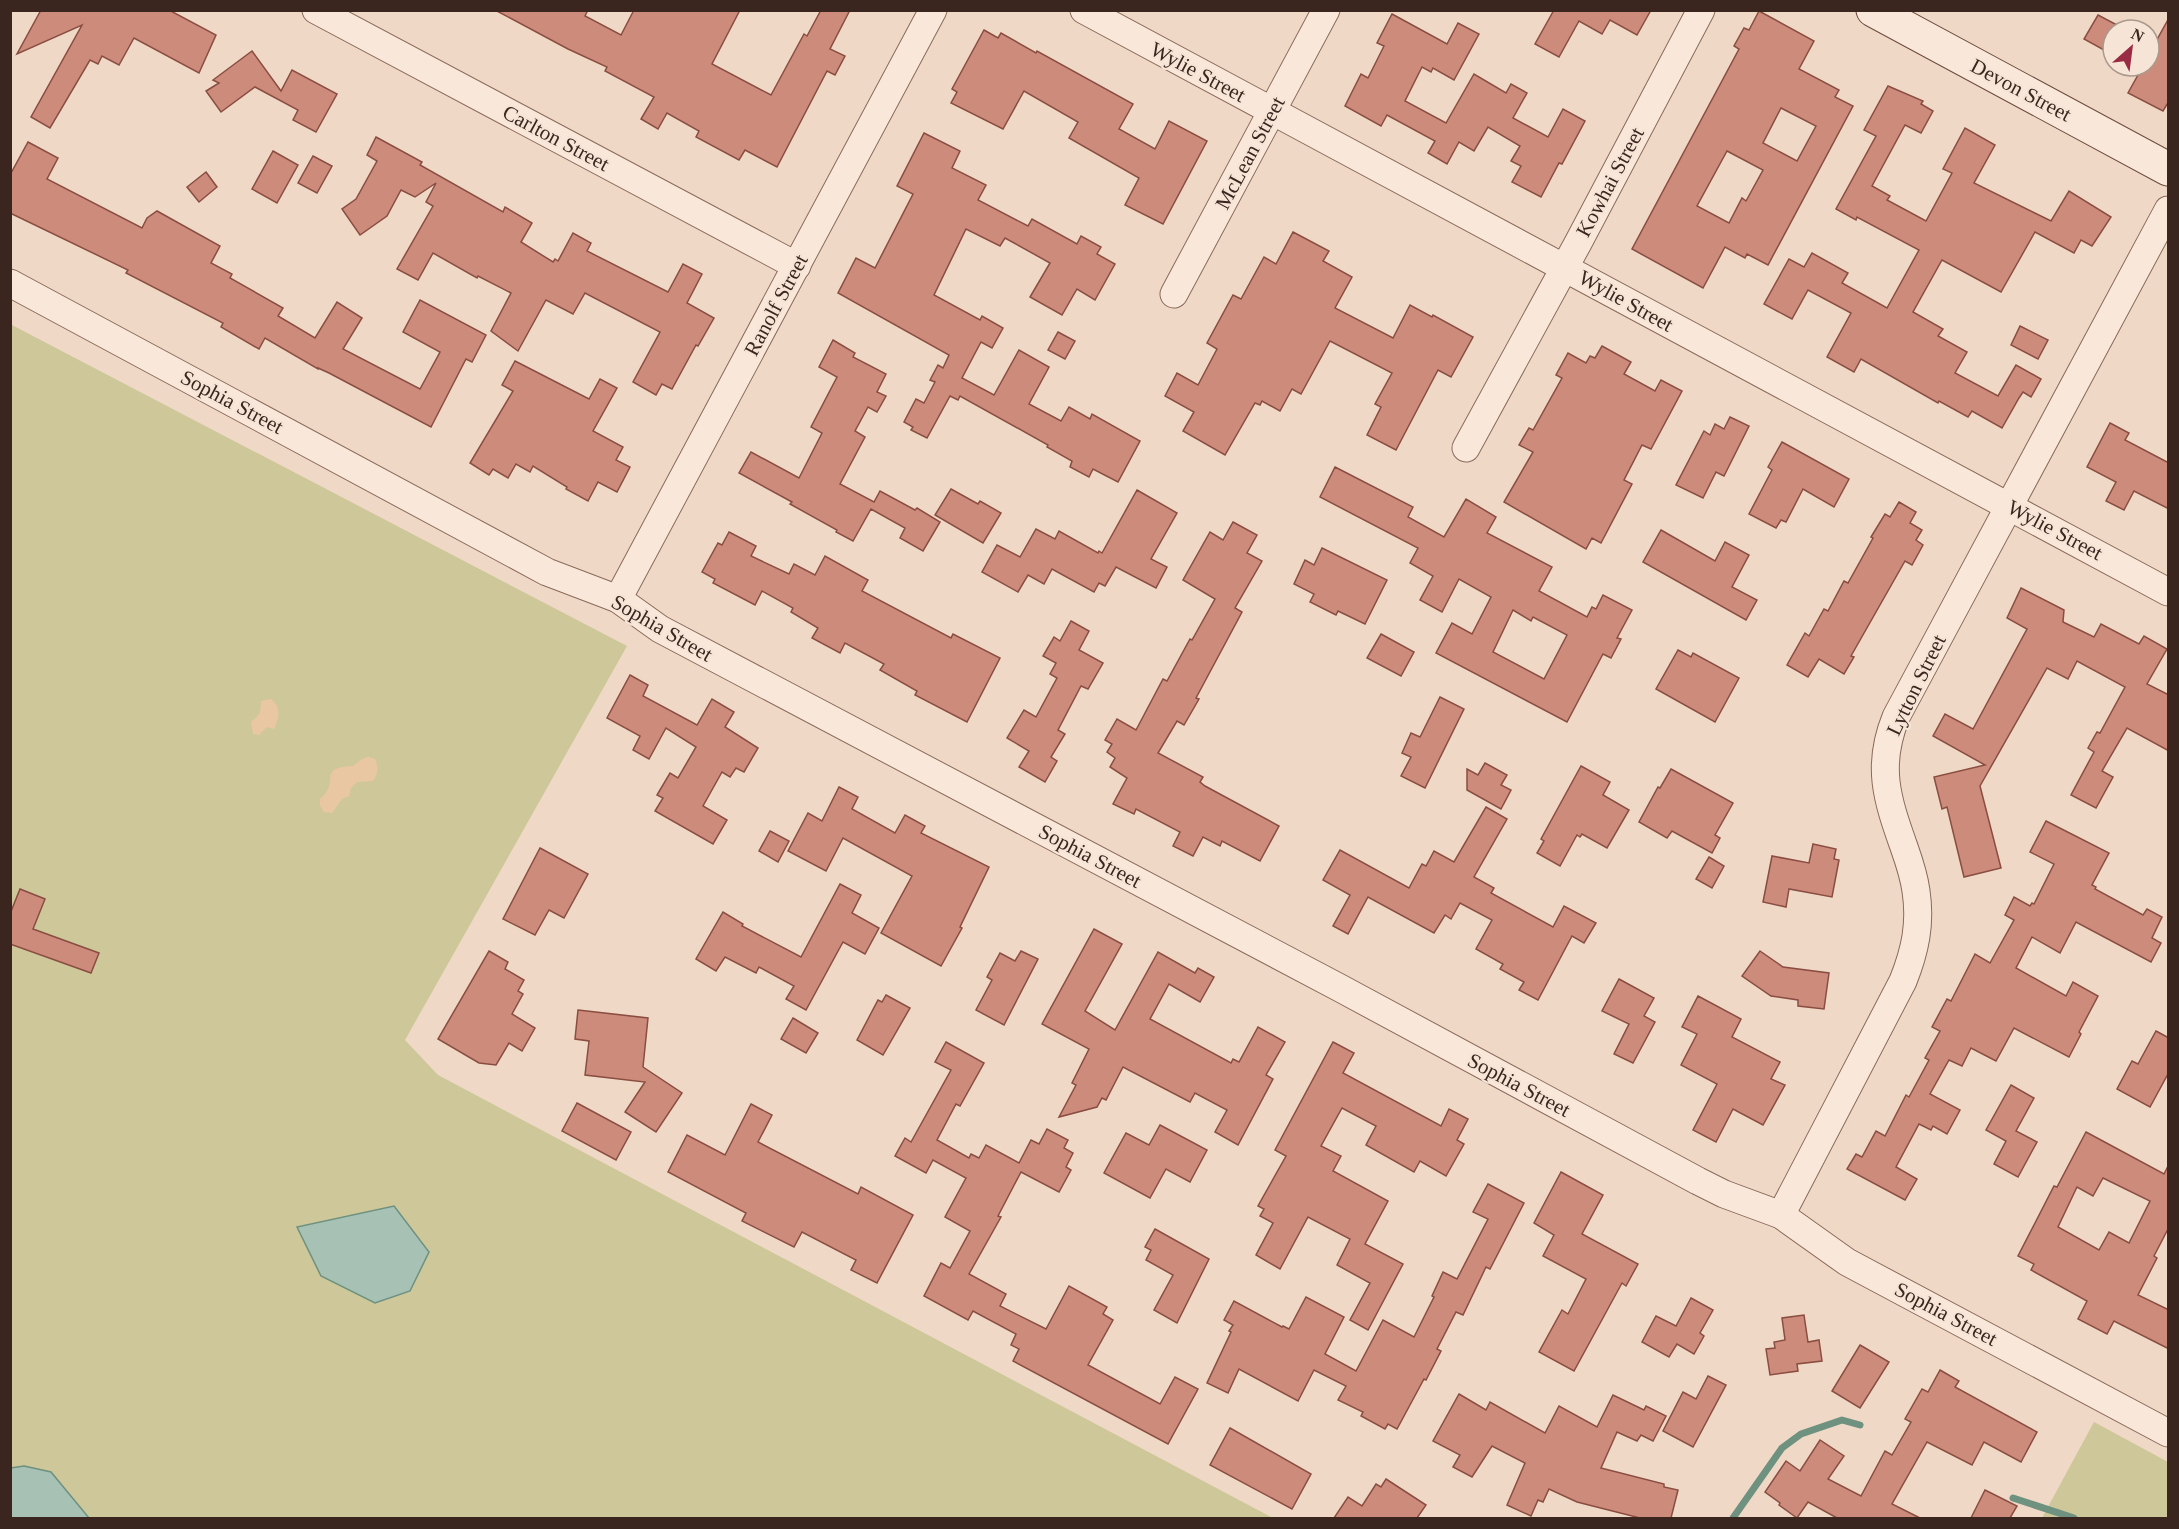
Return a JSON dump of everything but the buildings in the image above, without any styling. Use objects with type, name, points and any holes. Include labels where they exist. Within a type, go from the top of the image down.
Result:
[{"type":"main road","name":"Devon Street","points":[[1873,10],[2169,169]]},
{"type":"street","name":"Carlton Street","points":[[316,10],[797,266]]},
{"type":"street","name":"Ranolf Street","points":[[618,599],[933,10]]},
{"type":"street","name":"Wylie Street","points":[[1084,10],[2169,592]]},
{"type":"street","name":"McLean Street","points":[[1174,294],[1326,10]]},
{"type":"street","name":"Kowhai Street","points":[[1466,448],[1701,10]]},
{"type":"street","name":"Lytton Street","points":[[1781,1215],[1898,992],[1918,936],[1916,889],[1888,802],[1884,758],[1889,735],[1896,717],[2008,506],[2169,210]]},
{"type":"street","name":"Sophia Street","points":[[10,283],[547,572],[618,599],[660,629],[1350,994],[1698,1182],[1781,1215],[1847,1262],[2169,1433]]},
{"type":"shaded area","points":[[10,324],[627,646],[405,1040],[438,1075],[1273,1518],[89,1518],[51,1472],[24,1466],[11,1468]]},
{"type":"shaded area","points":[[394,1206],[429,1252],[410,1291],[375,1303],[321,1276],[297,1227]]},
{"type":"shaded area","points":[[2094,1422],[2168,1462],[2168,1518],[2042,1518]]},
{"type":"shaded area","points":[[24,1466],[51,1472],[89,1518],[11,1518],[11,1468]]},
{"type":"sand","points":[[271,699],[277,706],[278,713],[274,729],[267,727],[259,735],[253,734],[251,722],[260,713],[261,701]]},
{"type":"sand","points":[[368,757],[375,759],[377,765],[377,773],[373,781],[357,782],[351,788],[349,796],[342,799],[332,813],[324,812],[320,806],[320,799],[329,787],[335,769],[353,766]]},
{"type":"waterway","points":[[1733,1518],[1782,1448],[1801,1434],[1842,1420],[1860,1425]]},
{"type":"waterway","points":[[2013,1498],[2074,1518]]}]
